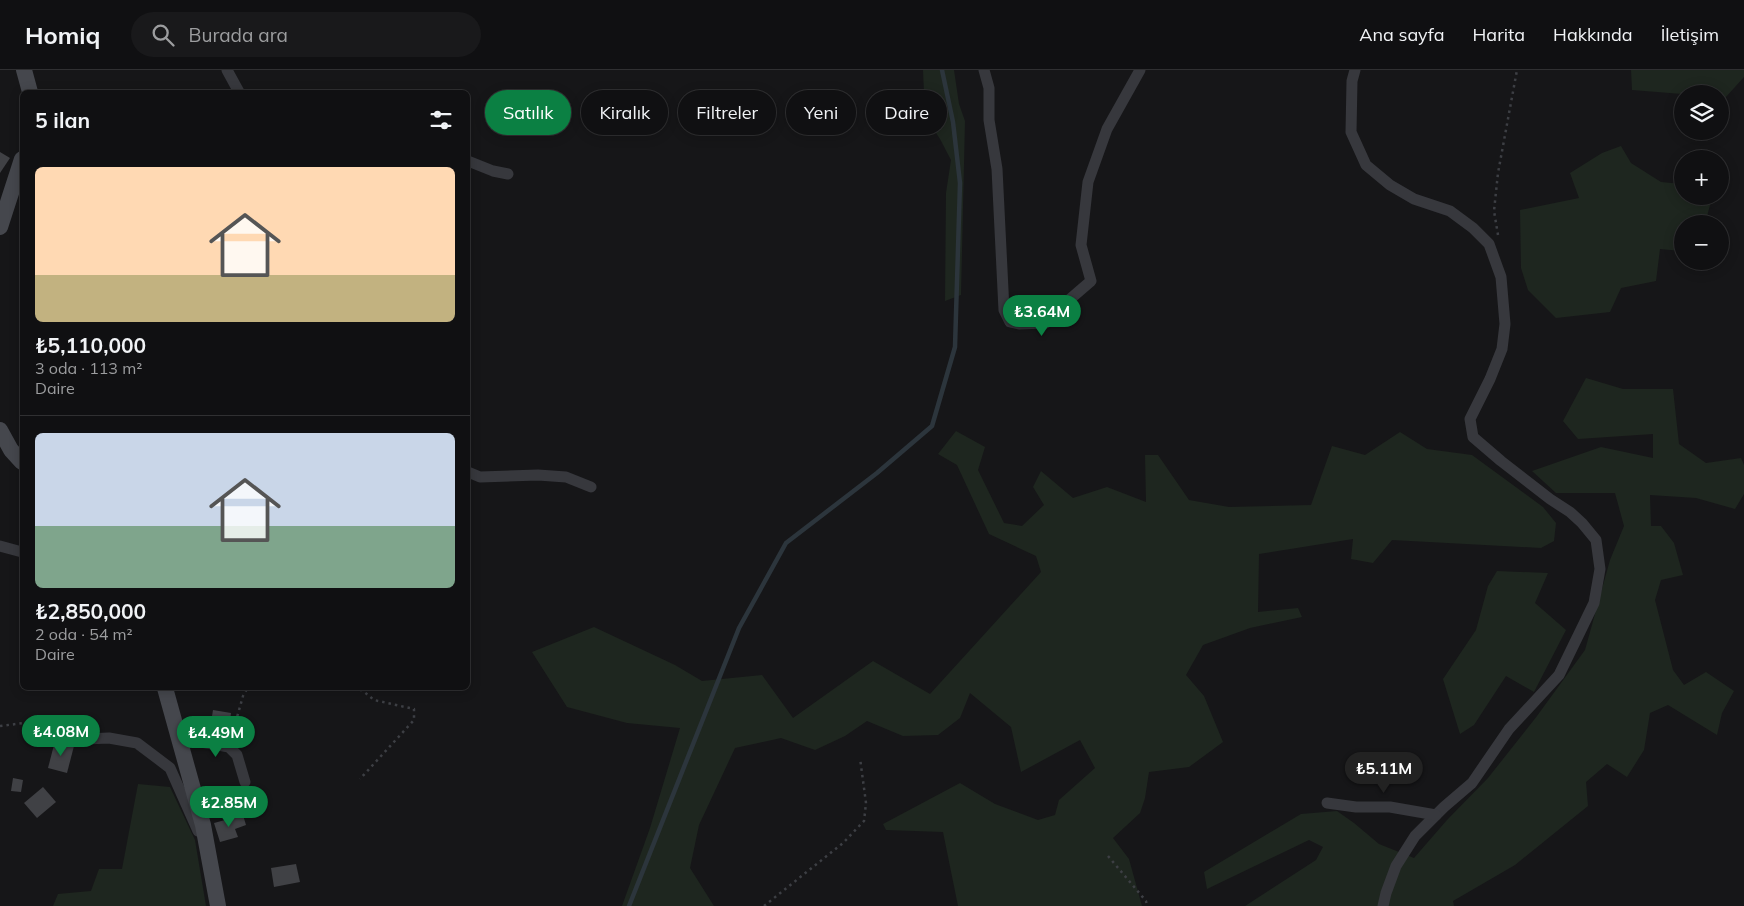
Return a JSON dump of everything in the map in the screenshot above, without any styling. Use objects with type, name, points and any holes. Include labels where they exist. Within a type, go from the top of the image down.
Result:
[{"type":"main road","points":[[24,70],[29,90]]},
{"type":"main road","points":[[0,227],[20,165]]},
{"type":"main road","points":[[0,430],[11,450],[20,460]]},
{"type":"main road","points":[[166,690],[203,825],[220,903]]},
{"type":"street","points":[[227,70],[238,90]]},
{"type":"street","points":[[984,70],[989,88],[989,120],[1000,216],[1004,310],[1010,322],[1019,324],[1046,323],[1062,306],[1091,281],[1081,245],[1088,182],[1107,129],[1140,70]]},
{"type":"street","points":[[1355,70],[1352,81],[1351,132],[1366,165],[1390,186],[1414,199],[1450,211],[1473,228],[1489,244],[1501,278],[1505,324],[1502,349],[1490,379],[1470,419],[1473,437],[1582,523],[1596,540],[1600,569],[1594,603],[1559,675],[1509,729],[1472,783],[1436,815],[1416,836],[1396,866],[1383,906]]},
{"type":"street","points":[[470,162],[493,171],[508,174]]},
{"type":"street","points":[[470,473],[480,477],[538,475],[566,477],[591,486]]},
{"type":"street","points":[[0,546],[20,551]]},
{"type":"street","points":[[67,727],[85,739],[109,738],[137,743],[170,768],[208,853]]},
{"type":"street","points":[[180,743],[201,742],[230,747],[237,755],[245,782]]},
{"type":"street","points":[[1327,803],[1356,807],[1390,807],[1436,815]]},
{"type":"path","points":[[1499,239],[1494,211],[1498,173],[1517,70]]},
{"type":"path","points":[[230,747],[242,696],[247,690]]},
{"type":"path","points":[[360,779],[414,720],[414,709],[374,700],[362,690]]},
{"type":"path","points":[[0,726],[24,723],[67,727]]},
{"type":"path","points":[[764,906],[843,843],[864,821],[866,803],[860,758]]},
{"type":"path","points":[[1108,856],[1146,901],[1147,906]]},
{"type":"shaded area","points":[[923,70],[954,70],[959,104],[965,121],[961,295],[945,301],[946,193],[951,160],[937,135],[947,135],[947,90],[924,90]]},
{"type":"shaded area","points":[[1631,70],[1744,70],[1744,77],[1729,94],[1729,85],[1674,85],[1674,93],[1632,90]]},
{"type":"shaded area","points":[[1621,146],[1631,163],[1661,182],[1674,183],[1674,205],[1710,205],[1707,215],[1674,215],[1674,250],[1660,249],[1656,281],[1621,288],[1610,312],[1556,318],[1528,290],[1521,268],[1520,210],[1579,198],[1570,173],[1602,153]]},
{"type":"shaded area","points":[[1586,378],[1623,389],[1673,389],[1679,444],[1706,463],[1741,458],[1744,465],[1744,494],[1735,509],[1696,498],[1650,495],[1651,526],[1661,526],[1674,543],[1683,575],[1661,580],[1655,600],[1673,670],[1684,685],[1706,672],[1734,691],[1722,713],[1717,735],[1668,705],[1650,713],[1644,750],[1627,777],[1607,764],[1586,782],[1588,806],[1515,865],[1453,901],[1454,906],[1245,906],[1316,860],[1323,847],[1309,840],[1207,889],[1204,872],[1301,814],[1337,811],[1379,844],[1414,858],[1447,820],[1488,778],[1537,716],[1585,650],[1610,560],[1624,526],[1615,493],[1556,493],[1532,471],[1601,447],[1653,458],[1653,434],[1578,439],[1563,421]]},
{"type":"shaded area","points":[[956,431],[985,447],[978,470],[1004,523],[1022,526],[1044,505],[1033,487],[1041,471],[1073,498],[1107,487],[1146,502],[1145,455],[1158,455],[1189,500],[1229,507],[1311,505],[1332,446],[1365,455],[1400,432],[1427,449],[1472,455],[1543,507],[1556,523],[1554,541],[1541,548],[1392,540],[1373,563],[1351,559],[1353,539],[1259,554],[1258,612],[1298,608],[1302,617],[1250,628],[1203,645],[1186,675],[1204,696],[1223,742],[1189,767],[1149,772],[1145,798],[1140,813],[1113,838],[1129,859],[1142,906],[958,906],[943,832],[886,830],[883,824],[960,783],[995,804],[1038,820],[1055,815],[1059,800],[1095,768],[1080,740],[1021,772],[1011,727],[970,693],[960,718],[938,735],[903,736],[867,721],[845,736],[815,750],[781,738],[735,748],[699,825],[690,868],[714,906],[622,906],[650,828],[680,728],[627,723],[567,707],[532,652],[594,627],[675,665],[702,681],[762,675],[793,718],[873,661],[930,694],[1041,572],[1036,556],[989,534],[957,465],[938,454]]},
{"type":"shaded area","points":[[1497,571],[1548,573],[1535,603],[1566,630],[1534,692],[1506,676],[1474,725],[1460,734],[1443,679],[1476,630],[1488,586]]},
{"type":"shaded area","points":[[138,784],[170,787],[195,840],[206,906],[53,906],[58,894],[91,891],[99,869],[122,869]]},
{"type":"building","points":[[0,152],[10,158],[0,173]]},
{"type":"building","points":[[213,710],[231,713],[228,738],[209,735]]},
{"type":"building","points":[[55,741],[74,746],[67,773],[48,768]]},
{"type":"building","points":[[13,778],[23,780],[21,792],[11,791]]},
{"type":"building","points":[[43,787],[56,802],[37,818],[24,803]]},
{"type":"building","points":[[243,815],[246,825],[235,829],[238,837],[220,842],[214,823]]},
{"type":"building","points":[[296,864],[300,882],[274,887],[271,868]]},
{"type":"waterway","points":[[629,906],[739,628],[786,543],[877,473],[932,426],[955,347],[960,183],[953,122],[942,70]]}]
